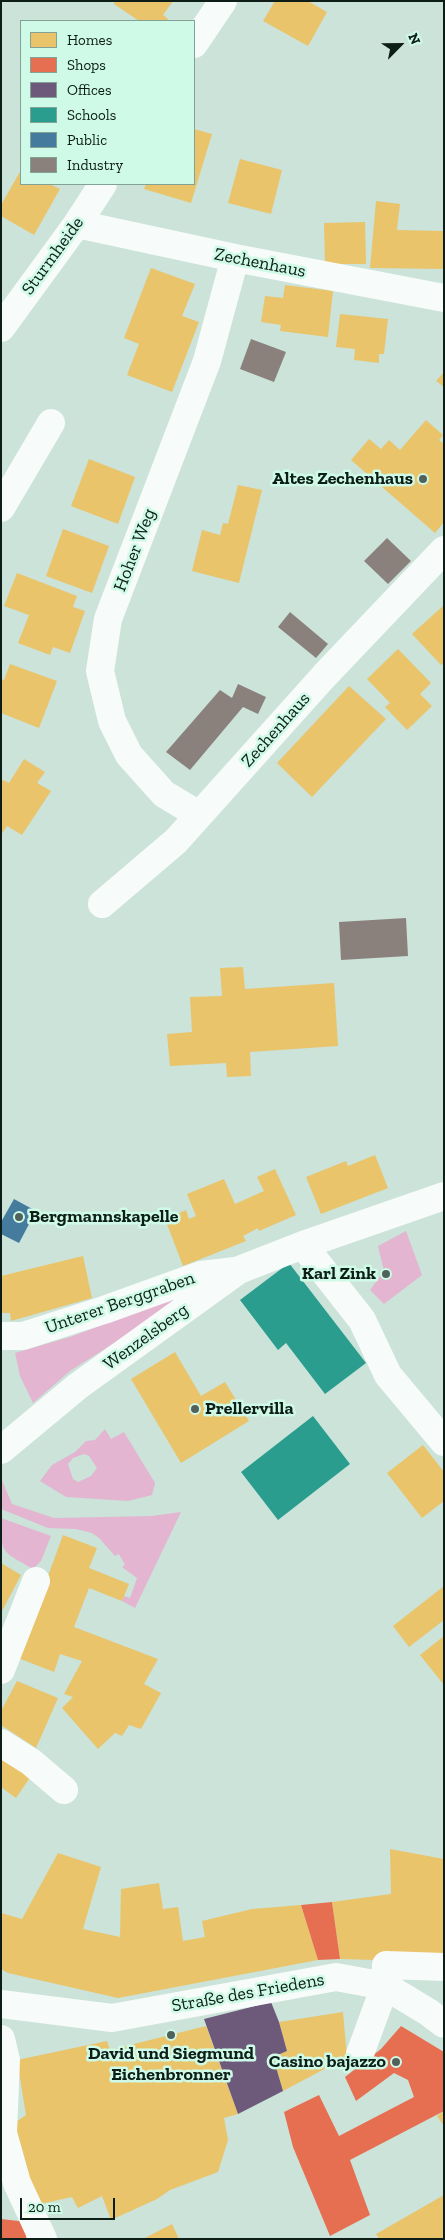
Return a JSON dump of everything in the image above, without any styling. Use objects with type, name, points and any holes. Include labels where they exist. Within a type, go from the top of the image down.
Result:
[{"type":"street","points":[[195,43],[223,1]]},
{"type":"street","name":"Sturmheide","points":[[1,328],[77,224],[102,185]]},
{"type":"street","name":"Zechenhaus","points":[[77,224],[236,258],[444,298]]},
{"type":"street","name":"Hoher Weg","points":[[199,815],[164,794],[129,754],[112,721],[100,671],[108,619],[206,361],[236,258]]},
{"type":"street","points":[[1,508],[51,423]]},
{"type":"street","name":"Zechenhaus","points":[[102,904],[176,841],[326,675],[444,550]]},
{"type":"street","name":"Wenzelsberg","points":[[1,1450],[78,1386],[239,1270],[303,1245],[444,1196]]},
{"type":"street","points":[[303,1245],[362,1320],[388,1376],[444,1442]]},
{"type":"street","name":"Unterer Berggraben","points":[[1,1336],[23,1336],[104,1310],[201,1275],[239,1270]]},
{"type":"street","points":[[1,1670],[36,1581]]},
{"type":"street","points":[[1,1743],[31,1762],[64,1790]]},
{"type":"street","points":[[360,2054],[385,1986],[386,1965],[444,1967]]},
{"type":"street","name":"Straße des Friedens","points":[[5,2004],[112,2018],[336,1977],[385,1986],[440,2011]]},
{"type":"street","points":[[1,2040],[6,2060],[3,2133],[17,2183],[43,2239]]},
{"type":"shaded area","points":[[406,1231],[422,1275],[384,1304],[370,1290],[384,1271],[378,1246]]},
{"type":"shaded area","points":[[202,1287],[70,1371],[33,1403],[20,1376],[15,1353],[70,1337]]},
{"type":"shaded area","points":[[105,1429],[111,1439],[124,1432],[155,1483],[152,1495],[128,1501],[66,1497],[40,1481],[52,1465],[75,1452],[86,1441],[95,1440]],"holes":[[[84,1454],[89,1456],[97,1468],[91,1476],[78,1482],[73,1479],[68,1464],[73,1458]]]},
{"type":"shaded area","points":[[1,1478],[12,1504],[54,1518],[152,1516],[181,1512],[135,1608],[122,1601],[124,1596],[130,1598],[137,1578],[122,1567],[125,1565],[119,1554],[115,1556],[92,1533],[76,1529],[48,1528],[1,1509]]},
{"type":"shaded area","points":[[1,1518],[51,1536],[41,1561],[33,1569],[14,1558],[5,1550],[2,1539]]},
{"type":"building: Homes","points":[[115,1],[173,1],[163,15],[168,20],[138,20],[114,4]]},
{"type":"building: Homes","points":[[275,1],[308,1],[327,12],[308,46],[263,21]]},
{"type":"building: Homes","points":[[195,129],[212,134],[191,203],[144,189],[146,185],[195,185]]},
{"type":"building: Homes","points":[[240,159],[282,170],[271,214],[228,203]]},
{"type":"building: Homes","points":[[20,172],[20,185],[52,185],[60,189],[34,235],[1,216],[1,205]]},
{"type":"building: Homes","points":[[376,201],[400,204],[397,230],[444,231],[444,269],[370,268]]},
{"type":"building: Homes","points":[[365,222],[366,264],[325,264],[324,223]]},
{"type":"building: Homes","points":[[151,268],[195,284],[182,316],[199,322],[172,392],[127,375],[139,344],[124,338]]},
{"type":"building: Homes","points":[[285,285],[333,291],[328,337],[280,331],[281,325],[261,322],[265,296],[283,298]]},
{"type":"building: Homes","points":[[340,314],[388,319],[384,354],[379,354],[379,363],[354,360],[355,349],[336,347]]},
{"type":"building: Homes","points":[[444,372],[444,387],[436,381]]},
{"type":"building: Homes","points":[[426,420],[443,435],[439,440],[444,444],[444,522],[435,533],[351,460],[369,439],[381,449],[389,440],[400,450]]},
{"type":"building: Homes","points":[[89,459],[135,477],[118,524],[71,506]]},
{"type":"building: Homes","points":[[238,485],[262,490],[239,583],[192,571],[202,530],[220,535],[223,523],[228,524]]},
{"type":"building: Homes","points":[[63,529],[109,546],[92,593],[46,576]]},
{"type":"building: Homes","points":[[17,573],[77,596],[73,607],[85,611],[70,653],[53,647],[50,655],[18,643],[29,615],[4,606]]},
{"type":"building: Homes","points":[[444,605],[444,663],[441,665],[412,634]]},
{"type":"building: Homes","points":[[398,649],[431,683],[420,694],[432,706],[407,730],[385,707],[390,703],[367,679]]},
{"type":"building: Homes","points":[[10,664],[57,681],[39,728],[1,713],[1,679],[4,680]]},
{"type":"building: Homes","points":[[349,686],[386,719],[312,797],[277,763]]},
{"type":"building: Homes","points":[[24,759],[45,772],[37,783],[51,791],[22,835],[7,826],[1,835],[1,779],[9,783]]},
{"type":"building: Homes","points":[[243,967],[245,989],[334,983],[338,1046],[250,1052],[251,1076],[227,1077],[226,1063],[170,1066],[167,1034],[192,1032],[190,997],[222,996],[220,968]]},
{"type":"building: Homes","points":[[375,1155],[388,1188],[321,1214],[306,1177],[346,1161],[348,1166]]},
{"type":"building: Homes","points":[[275,1169],[296,1215],[259,1231],[258,1228],[243,1236],[246,1241],[183,1266],[165,1219],[186,1210],[189,1219],[196,1216],[187,1194],[224,1179],[235,1204],[264,1191],[257,1177]]},
{"type":"building: Homes","points":[[83,1256],[92,1298],[11,1321],[10,1313],[1,1313],[1,1276]]},
{"type":"building: Homes","name":"Prellervilla","points":[[175,1352],[201,1396],[225,1382],[249,1421],[181,1463],[131,1379]]},
{"type":"building: Homes","points":[[423,1445],[444,1472],[444,1501],[422,1518],[387,1473]]},
{"type":"building: Homes","points":[[63,1535],[97,1548],[89,1568],[129,1584],[122,1601],[89,1588],[74,1627],[158,1659],[144,1684],[161,1693],[141,1729],[129,1725],[122,1736],[115,1733],[98,1749],[62,1708],[73,1697],[64,1694],[82,1661],[60,1654],[54,1672],[18,1658]]},
{"type":"building: Homes","points":[[1,1563],[21,1575],[1,1613]]},
{"type":"building: Homes","points":[[444,1586],[444,1620],[409,1647],[393,1626]]},
{"type":"building: Homes","points":[[444,1636],[444,1685],[420,1655]]},
{"type":"building: Homes","points":[[17,1681],[58,1698],[36,1748],[1,1725],[1,1711]]},
{"type":"building: Homes","points":[[1,1754],[31,1776],[16,1798],[1,1787]]},
{"type":"building: Homes","points":[[390,1849],[444,1859],[444,1962],[340,1959],[332,1902],[391,1894]]},
{"type":"building: Homes","points":[[58,1853],[101,1867],[83,1929],[120,1937],[121,1889],[159,1883],[163,1909],[178,1907],[183,1941],[205,1937],[202,1921],[252,1909],[301,1905],[318,1960],[118,1998],[8,1973],[1,1969],[1,1913],[22,1919]]},
{"type":"building: Homes","points":[[343,2012],[347,2057],[283,2091],[273,2057],[287,2051],[279,2022]]},
{"type":"building: Homes","points":[[206,2026],[238,2114],[224,2118],[228,2140],[218,2172],[170,2190],[157,2199],[111,2220],[102,2196],[78,2208],[72,2197],[31,2206],[13,2124],[26,2115],[17,2060],[107,2041],[110,2050]]},
{"type":"building: Homes","points":[[444,2111],[444,2126],[437,2116]]},
{"type":"building: Homes","points":[[444,2195],[444,2239],[379,2239],[376,2234]]},
{"type":"building: Homes","points":[[172,2224],[179,2239],[143,2239]]},
{"type":"building: Shops","points":[[332,1902],[340,1959],[318,1960],[301,1905]]},
{"type":"building: Shops","points":[[401,2026],[444,2052],[444,2111],[350,2160],[370,2215],[330,2236],[293,2147],[284,2112],[319,2095],[339,2136],[414,2097],[408,2080],[394,2073],[356,2101],[345,2077],[381,2049]]},
{"type":"building: Shops","points":[[1,2219],[27,2222],[26,2239],[1,2239]]},
{"type":"building: Offices","points":[[271,2002],[287,2051],[273,2057],[283,2091],[238,2114],[204,2019]]},
{"type":"building: Schools","points":[[289,1263],[366,1363],[325,1394],[286,1343],[278,1350],[240,1300]]},
{"type":"building: Schools","points":[[313,1416],[350,1464],[278,1520],[241,1472]]},
{"type":"building: Public","name":"Bergmannskapelle","points":[[14,1199],[36,1211],[19,1243],[1,1234],[1,1222]]},
{"type":"building: Industry","points":[[251,339],[286,352],[274,382],[240,369]]},
{"type":"building: Industry","points":[[387,538],[411,561],[388,584],[364,561]]},
{"type":"building: Industry","points":[[290,612],[328,644],[316,658],[278,627]]},
{"type":"building: Industry","points":[[238,684],[266,697],[258,714],[243,707],[190,770],[166,752],[220,690],[232,698]]},
{"type":"building: Industry","points":[[406,918],[408,956],[341,960],[339,922]]},
{"type":"place","name":"Altes Zechenhaus","points":[[423,479]]},
{"type":"place","name":"Bergmannskapelle","points":[[19,1217]]},
{"type":"place","name":"Karl Zink","points":[[386,1274]]},
{"type":"place","name":"Prellervilla","points":[[195,1409]]},
{"type":"place","name":"David und Siegmund Eichenbronner","points":[[171,2035]]},
{"type":"place","name":"Casino bajazzo","points":[[396,2062]]}]
